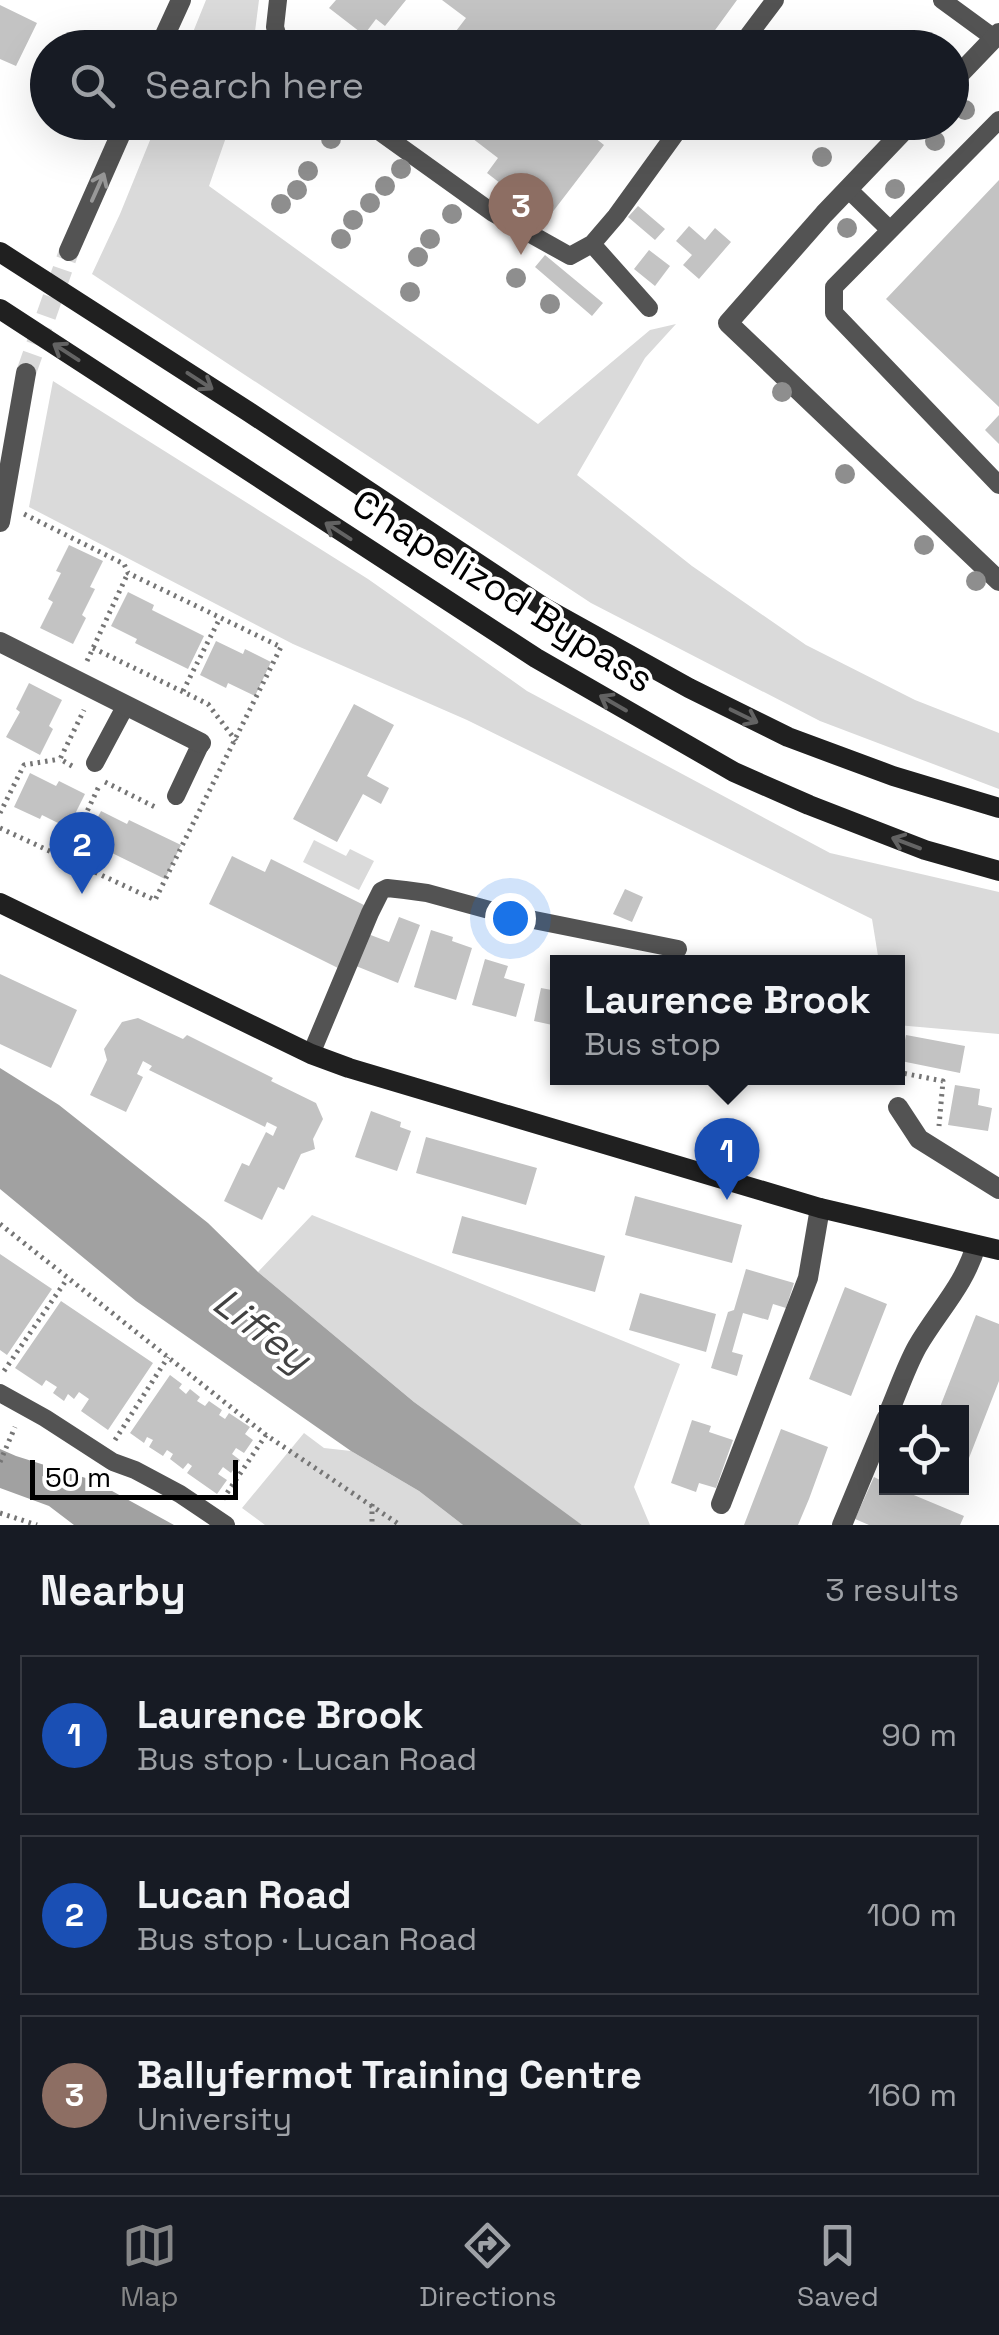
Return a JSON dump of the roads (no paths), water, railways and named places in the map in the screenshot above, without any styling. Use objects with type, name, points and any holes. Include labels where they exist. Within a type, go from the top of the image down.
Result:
[{"type":"main road","name":"Chapelizod Bypass","points":[[0,252],[545,608],[593,635],[788,737],[894,776],[999,808]]},
{"type":"main road","name":"Chapelizod Bypass","points":[[0,309],[536,658],[734,772],[925,850],[999,872]]},
{"type":"main road","points":[[0,903],[312,1054],[820,1208],[999,1250]]},
{"type":"street","points":[[168,30],[181,0]]},
{"type":"street","points":[[969,64],[996,36]]},
{"type":"street","points":[[70,251],[118,140]]},
{"type":"street","points":[[895,140],[728,323],[999,581]]},
{"type":"street","points":[[2,513],[26,373]]},
{"type":"street","points":[[0,642],[201,743]]},
{"type":"street","points":[[898,1106],[920,1139],[999,1189]]},
{"type":"street","points":[[722,1504],[808,1278],[820,1208]]},
{"type":"street","points":[[893,1405],[917,1348],[970,1266],[976,1245]]},
{"type":"street","points":[[842,1525],[879,1437]]},
{"type":"lane","points":[[277,30],[278,0]]},
{"type":"lane","points":[[753,30],[775,0]]},
{"type":"lane","points":[[942,0],[996,36]]},
{"type":"lane","points":[[999,120],[834,287],[834,313],[999,484]]},
{"type":"lane","points":[[391,140],[493,214],[570,256],[592,244],[671,140]]},
{"type":"lane","points":[[848,189],[890,230]]},
{"type":"lane","points":[[592,244],[649,308]]},
{"type":"lane","points":[[98,772],[126,705]]},
{"type":"lane","points":[[176,796],[201,743]]},
{"type":"lane","points":[[312,1054],[370,913],[381,891],[387,888],[427,892],[504,914],[678,949]]},
{"type":"lane","points":[[0,1393],[112,1462],[180,1494],[226,1525]]},
{"type":"water","name":"Liffey","points":[[0,1068],[59,1105],[208,1223],[258,1272],[414,1402],[582,1525],[463,1525],[419,1491],[351,1451],[136,1301],[0,1189]]},
{"type":"water","points":[[0,1449],[92,1480],[174,1525],[74,1525],[49,1506],[0,1488]]},
{"type":"tunnel","points":[[26,373],[69,251]]},
{"type":"place","name":"Ballyfermot Training Centre","points":[[521,255]]},
{"type":"place","name":"Lucan Road","points":[[82,894]]},
{"type":"place","name":"Laurence Brook","points":[[727,1200]]}]
